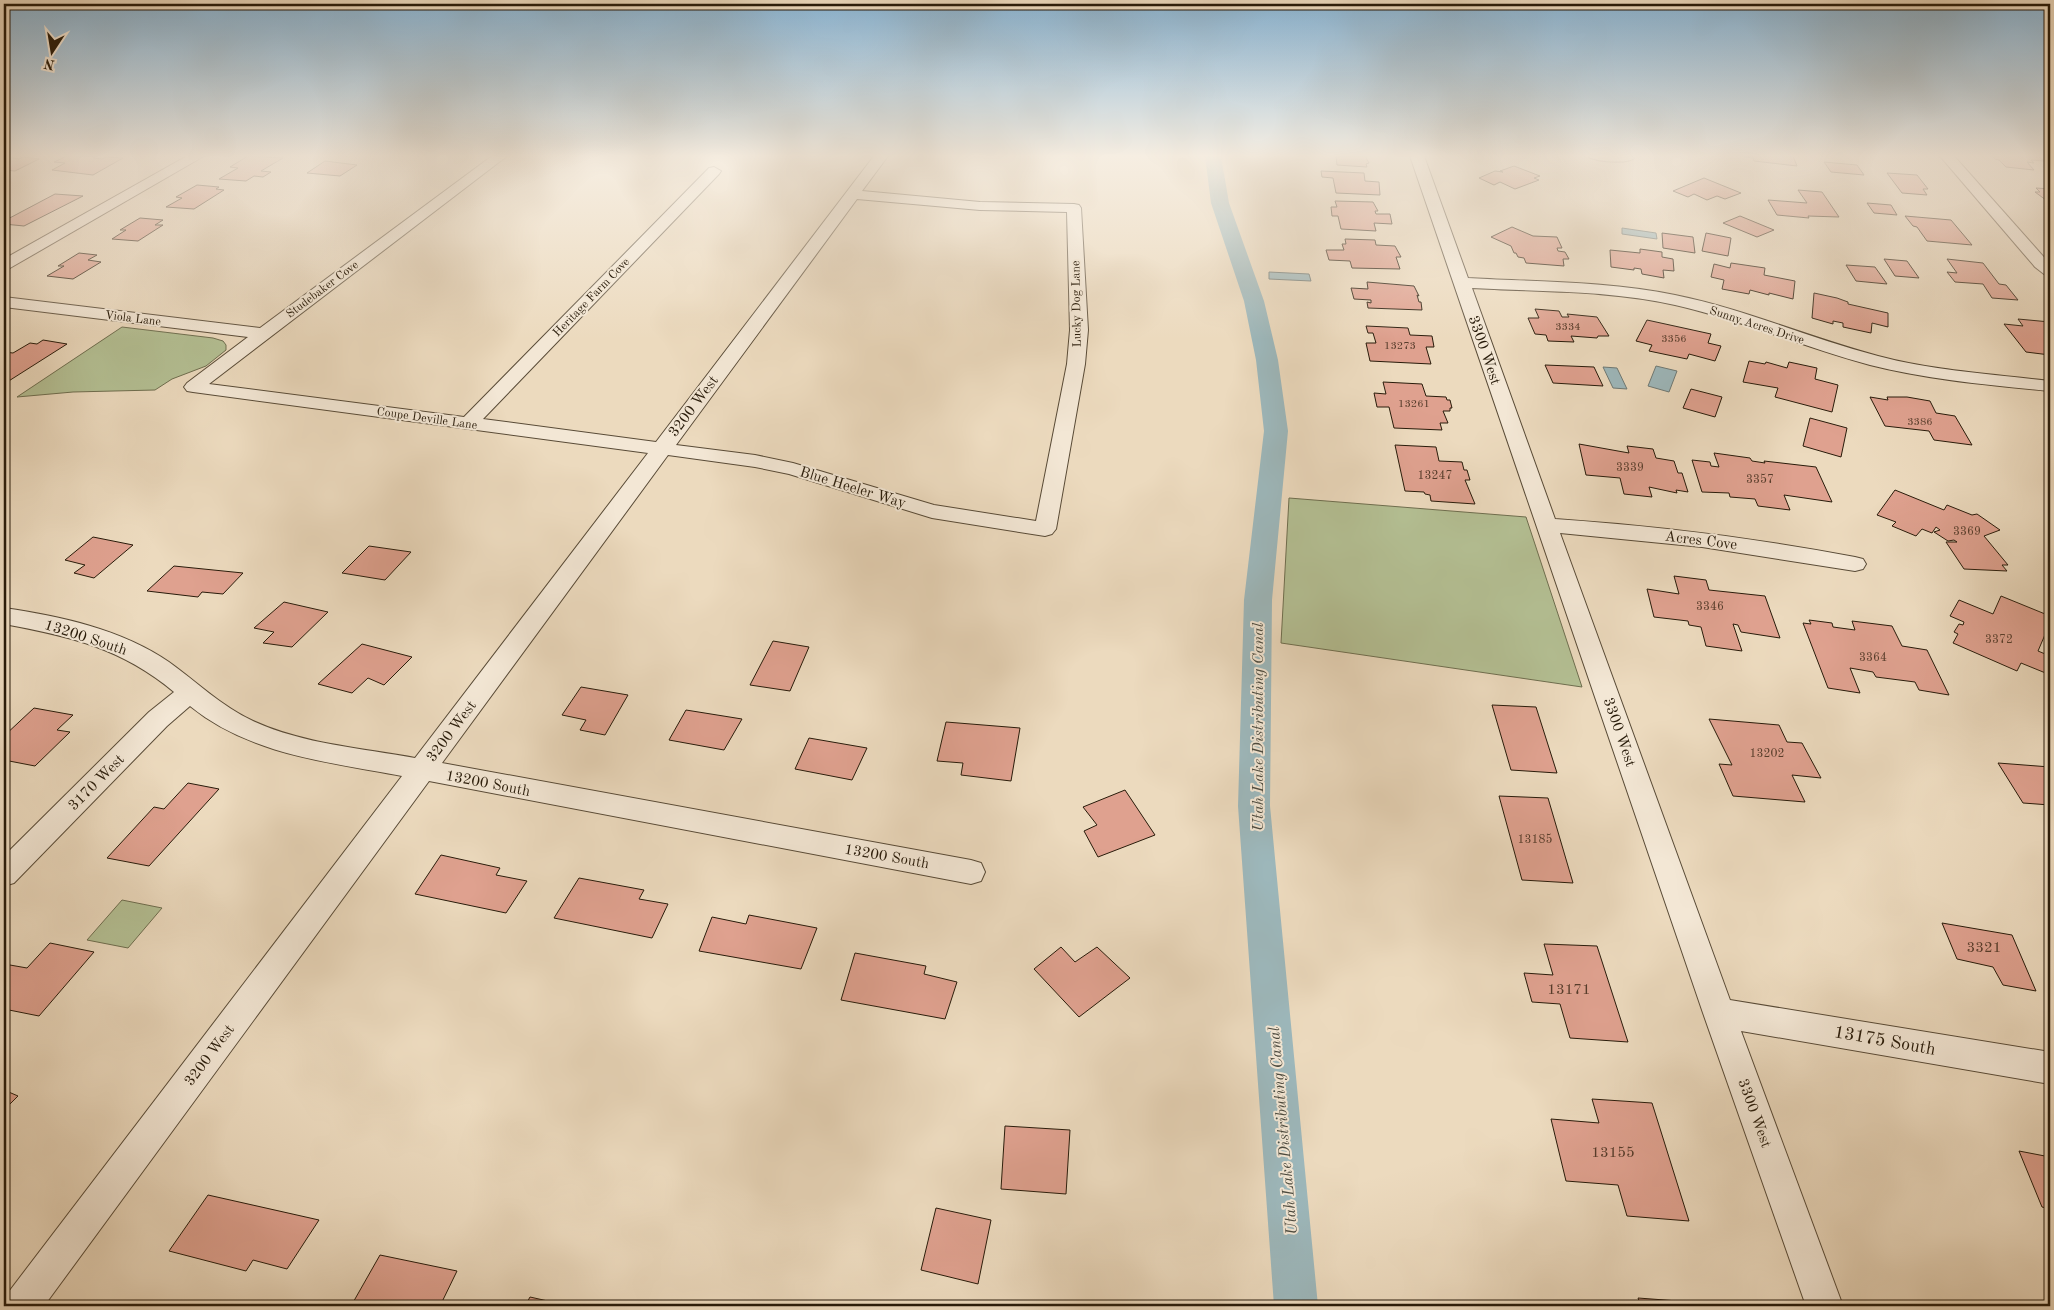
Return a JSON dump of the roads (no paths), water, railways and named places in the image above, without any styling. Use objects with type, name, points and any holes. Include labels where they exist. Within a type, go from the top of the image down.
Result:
[{"type":"street","points":[[4,265],[89,217]]},
{"type":"street","name":"Studebaker Cove","points":[[193,387],[419,217]]},
{"type":"street","name":"Heritage Farm Cove","points":[[468,424],[669,217]]},
{"type":"street","name":"3200 West","points":[[21,1306],[836,217]]},
{"type":"street","name":"Lucky Dog Lane","points":[[1045,529],[1076,364],[1079,330],[1074,217]]},
{"type":"street","name":"3300 West","points":[[1439,217],[1719,1013],[1826,1306]]},
{"type":"street","points":[[2001,217],[2041,264],[2050,271]]},
{"type":"street","name":"Sunny Acres Drive","points":[[1462,283],[1598,290],[1650,296],[1702,307],[1859,357],[1900,367],[2050,386]]},
{"type":"street","name":"Viola Lane","points":[[4,302],[263,334]]},
{"type":"street","name":"Coupe Deville Lane","points":[[193,387],[661,449]]},
{"type":"street","name":"Blue Heeler Way","points":[[661,449],[755,461],[793,469],[932,511],[1045,529]]},
{"type":"street","name":"Acres Cove","points":[[1547,525],[1631,531],[1796,552],[1855,564]]},
{"type":"street","name":"13200 South","points":[[4,616],[48,623],[126,648],[160,667],[226,718],[271,739],[318,753],[422,770],[971,872]]},
{"type":"street","name":"3170 West","points":[[4,874],[158,719],[190,692]]},
{"type":"street","name":"13175 South","points":[[1719,1013],[2050,1068]]},
{"type":"water","points":[[1622,228],[1656,233],[1657,239],[1622,234]]},
{"type":"water","points":[[1269,272],[1309,274],[1311,281],[1269,279]]},
{"type":"water","points":[[1656,366],[1677,371],[1669,392],[1648,386]]},
{"type":"water","points":[[1603,367],[1617,368],[1627,389],[1613,388]]},
{"type":"waterway","name":"Utah Lake Distributing Canal","points":[[1225,217],[1254,301],[1267,360],[1276,431],[1258,600],[1254,806],[1296,1306]]}]
